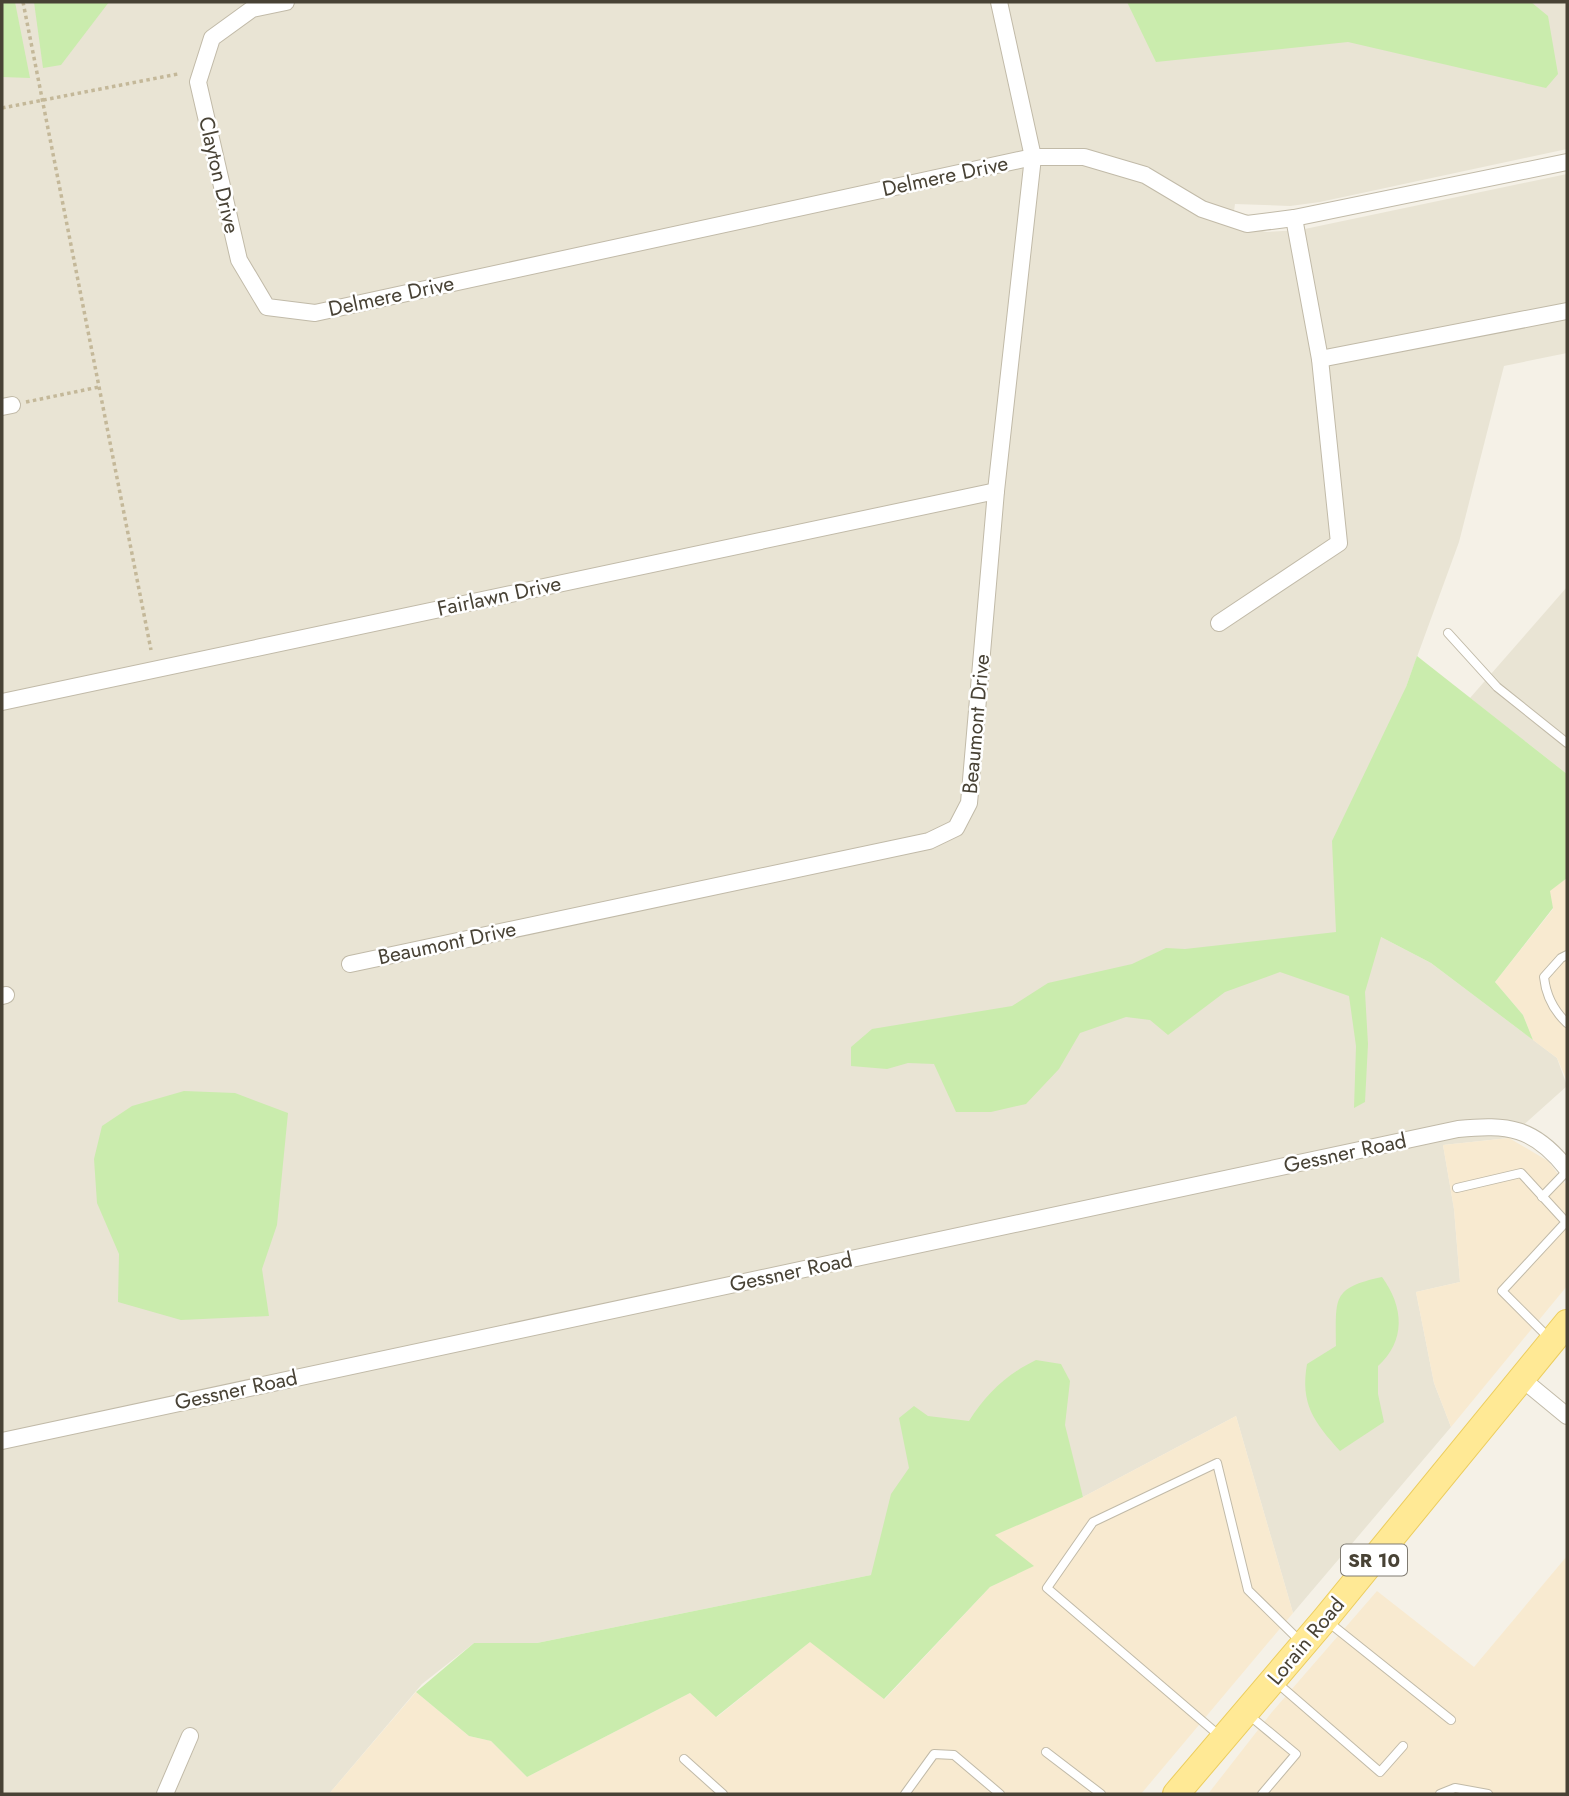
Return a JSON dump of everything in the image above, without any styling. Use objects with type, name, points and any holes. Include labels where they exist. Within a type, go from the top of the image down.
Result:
[{"type":"main road","name":"Lorain Road","points":[[1176,1794],[1325,1619],[1560,1332]]},
{"type":"street","name":"Clayton Drive","points":[[286,2],[252,9],[212,38],[198,82],[239,260],[267,307],[315,313]]},
{"type":"street","name":"Beaumont Drive","points":[[350,964],[929,841],[956,828],[969,803],[996,491],[1033,157],[999,2]]},
{"type":"street","name":"Delmere Drive","points":[[315,313],[1033,157],[1084,157],[1145,175],[1202,209],[1247,224],[1294,218],[1567,162]]},
{"type":"street","points":[[1219,623],[1339,543],[1320,359],[1294,218]]},
{"type":"street","points":[[1320,359],[1567,311]]},
{"type":"street","name":"Fairlawn Drive","points":[[2,702],[996,491]]},
{"type":"street","name":"Gessner Road","points":[[2,1441],[1458,1129],[1504,1126],[1525,1132],[1555,1154],[1567,1170]]},
{"type":"street","points":[[1522,1379],[1567,1416]]},
{"type":"street","points":[[165,1794],[190,1736]]},
{"type":"lane","points":[[1448,633],[1497,687],[1567,743]]},
{"type":"lane","points":[[1567,955],[1561,957],[1544,977],[1545,992],[1557,1013],[1567,1023]]},
{"type":"lane","points":[[1542,1197],[1567,1170]]},
{"type":"lane","points":[[1457,1188],[1521,1173],[1566,1222],[1502,1291],[1560,1332]]},
{"type":"lane","points":[[1223,1739],[1048,1588],[1093,1522],[1217,1463],[1248,1590],[1303,1645]]},
{"type":"lane","points":[[1325,1619],[1451,1720]]},
{"type":"lane","points":[[1273,1680],[1380,1772],[1403,1746]]},
{"type":"lane","points":[[1246,1712],[1296,1754],[1262,1794]]},
{"type":"lane","points":[[1046,1752],[1101,1794]]},
{"type":"lane","points":[[905,1794],[934,1754],[954,1755],[1000,1794]]},
{"type":"lane","points":[[684,1759],[723,1794]]},
{"type":"lane","points":[[1440,1794],[1455,1788],[1488,1794]]},
{"type":"path","points":[[23,2],[151,650]]},
{"type":"path","points":[[2,108],[178,74]]},
{"type":"path","points":[[7,406],[99,387]]},
{"type":"shaded area","points":[[2,2],[1567,2],[1567,149],[1320,202],[1290,206],[1235,204],[1232,225],[1267,232],[1300,230],[1567,174],[1567,353],[1504,366],[1459,542],[1406,687],[1381,937],[1431,963],[1557,1058],[1567,1086],[1509,1138],[1443,1145],[1454,1209],[1460,1282],[1416,1292],[1434,1383],[1451,1427],[1293,1613],[1236,1416],[1083,1497],[1069,1452],[871,1575],[537,1643],[474,1643],[422,1684],[329,1794],[2,1794]]},
{"type":"shaded area","points":[[1567,587],[1567,774],[1470,698]]},
{"type":"shaded area","points":[[1567,878],[1567,1081],[1557,1058],[1533,1040],[1523,1015],[1495,982],[1553,909],[1549,891]]},
{"type":"shaded area","points":[[1509,1138],[1548,1161],[1567,1186],[1567,1286],[1451,1427],[1434,1383],[1416,1292],[1460,1282],[1454,1209],[1443,1145]]},
{"type":"shaded area","points":[[1236,1416],[1293,1613],[1141,1794],[329,1794],[416,1692],[469,1736],[491,1741],[527,1777],[690,1693],[717,1717],[811,1641],[885,1699],[990,1587],[1033,1566],[994,1535],[1083,1497]]},
{"type":"shaded area","points":[[1567,1556],[1567,1794],[1208,1794],[1272,1712],[1377,1591],[1474,1667]]},
{"type":"green space","points":[[2,2],[15,2],[30,78],[2,77]]},
{"type":"green space","points":[[34,2],[109,2],[61,65],[43,68]]},
{"type":"green space","points":[[1127,2],[1531,2],[1548,16],[1558,74],[1546,88],[1348,42],[1156,62]]},
{"type":"green space","points":[[1417,656],[1567,774],[1567,878],[1550,891],[1553,908],[1495,982],[1523,1015],[1533,1040],[1431,963],[1381,937],[1365,992],[1368,1044],[1365,1102],[1354,1108],[1356,1046],[1349,996],[1280,972],[1225,992],[1168,1035],[1150,1020],[1126,1017],[1080,1033],[1059,1069],[1026,1104],[991,1112],[956,1112],[934,1064],[908,1063],[887,1069],[851,1066],[851,1047],[872,1029],[1012,1006],[1048,983],[1132,964],[1166,948],[1185,949],[1336,932],[1332,841],[1406,687]]},
{"type":"green space","points":[[184,1091],[235,1093],[288,1113],[277,1225],[262,1269],[269,1316],[181,1320],[118,1302],[119,1254],[97,1203],[94,1159],[102,1126],[132,1106]]},
{"type":"green space","points":[[1382,1277],[1395,1300],[1399,1323],[1394,1346],[1378,1366],[1378,1394],[1384,1422],[1340,1451],[1311,1412],[1305,1378],[1307,1364],[1336,1346],[1337,1306],[1345,1291],[1365,1281]]},
{"type":"green space","points":[[1036,1360],[1061,1364],[1070,1381],[1065,1425],[1083,1497],[995,1535],[1034,1566],[990,1587],[884,1699],[810,1642],[716,1717],[690,1693],[527,1777],[491,1741],[469,1736],[416,1692],[474,1643],[537,1643],[871,1575],[891,1494],[909,1468],[899,1418],[914,1406],[928,1416],[969,1421],[998,1386]]}]
